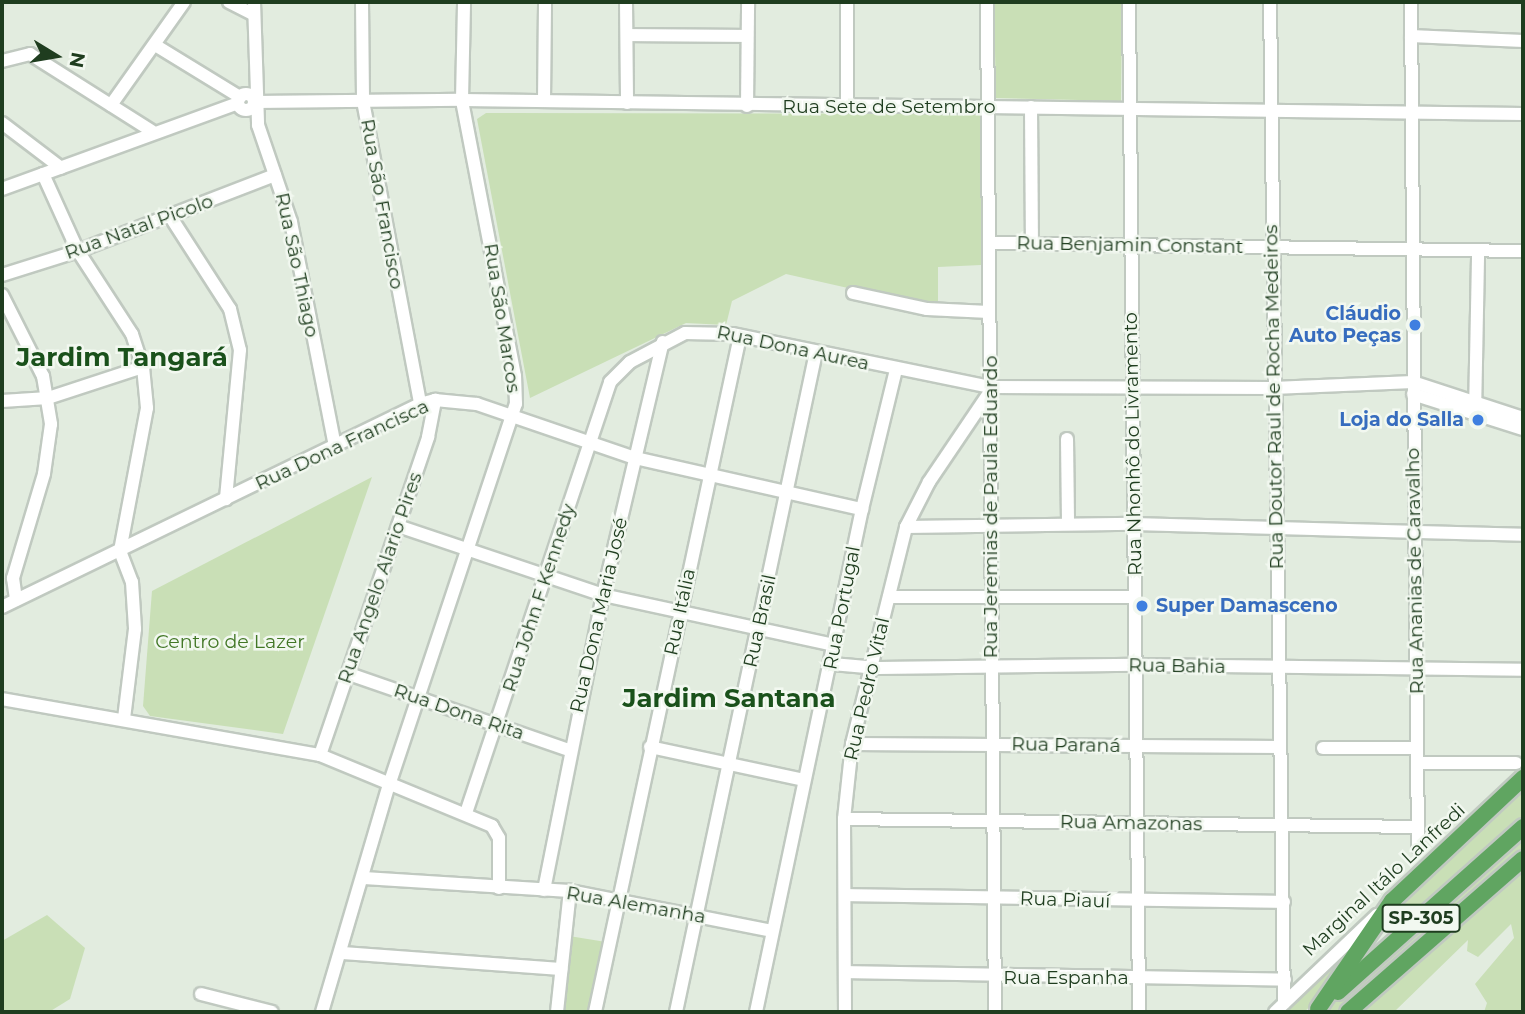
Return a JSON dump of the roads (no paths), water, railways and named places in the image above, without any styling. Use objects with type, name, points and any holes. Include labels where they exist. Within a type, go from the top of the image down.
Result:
[{"type":"main road","name":"Marginal Itálo Lanfredi","points":[[1392,901],[1520,771]]},
{"type":"main road","name":"SP-305","points":[[1317,1011],[1523,827]]},
{"type":"main road","points":[[1348,1012],[1523,859]]},
{"type":"main road","points":[[1317,1011],[1392,901]]},
{"type":"street","points":[[111,105],[184,2]]},
{"type":"street","points":[[229,2],[254,8]]},
{"type":"street","name":"Rua São Francisco","points":[[362,2],[363,101],[420,404]]},
{"type":"street","name":"Rua São Marcos","points":[[322,1012],[342,953],[389,785],[512,416],[515,376],[462,100],[464,2]]},
{"type":"street","points":[[544,101],[545,2]]},
{"type":"street","points":[[626,2],[627,103]]},
{"type":"street","points":[[747,106],[748,2]]},
{"type":"street","points":[[847,2],[847,106]]},
{"type":"street","name":"Rua Jeremias de Paula Eduardo","points":[[986,2],[995,1012]]},
{"type":"street","name":"Rua Nhonhô do Livramento","points":[[1129,2],[1139,1012]]},
{"type":"street","name":"Rua Doutor Raul de Rocha Medeiros","points":[[1270,2],[1273,388],[1285,980],[1280,1007]]},
{"type":"street","name":"Rua Ananias de Caravalho","points":[[1410,2],[1418,847]]},
{"type":"street","name":"Rua São Thiago","points":[[254,8],[258,125],[291,222],[335,447]]},
{"type":"street","points":[[627,35],[747,36]]},
{"type":"street","points":[[1411,36],[1523,41]]},
{"type":"street","points":[[155,45],[239,100]]},
{"type":"street","points":[[2,61],[17,54],[38,58],[152,131]]},
{"type":"street","name":"Rua Sete de Setembro","points":[[239,100],[249,94],[257,102],[462,100],[747,106],[1130,107],[1523,114]]},
{"type":"street","points":[[2,189],[239,100]]},
{"type":"street","points":[[1031,107],[1032,243]]},
{"type":"street","points":[[2,123],[61,168]]},
{"type":"street","points":[[43,174],[78,251],[132,334],[143,368],[147,408],[120,551],[132,582],[135,629],[124,719]]},
{"type":"street","name":"Rua Natal Picolo","points":[[2,275],[78,251],[275,175]]},
{"type":"street","points":[[170,216],[230,309],[240,350],[226,499]]},
{"type":"street","name":"Rua Benjamin Constant","points":[[989,243],[1523,251]]},
{"type":"street","points":[[1476,408],[1478,251]]},
{"type":"street","points":[[853,293],[927,309],[989,312]]},
{"type":"street","points":[[2,295],[35,356],[48,398],[49,447],[6,601]]},
{"type":"street","name":"Rua Dona Aurea","points":[[610,382],[621,369],[663,342],[697,330],[740,336],[990,390],[1131,387],[1413,388]]},
{"type":"street","name":"Rua Itália","points":[[595,1012],[740,336]]},
{"type":"street","name":"Rua Dona Maria José","points":[[544,890],[569,750],[663,342]]},
{"type":"street","name":"Rua Brasil","points":[[676,1012],[816,352]]},
{"type":"street","points":[[2,401],[48,398],[143,368]]},
{"type":"street","name":"Rua Portugal","points":[[756,1012],[804,780],[832,664],[862,509],[896,369]]},
{"type":"street","name":"Rua John F Kennedy","points":[[466,813],[498,726],[610,382]]},
{"type":"street","points":[[1413,388],[1476,408],[1523,418]]},
{"type":"street","name":"Rua Pedro Vital","points":[[845,1012],[847,972],[844,819],[852,744],[906,527],[929,482],[990,390]]},
{"type":"street","name":"Rua Dona Francisca","points":[[6,601],[120,551],[420,404],[435,400],[457,399],[635,458],[710,471],[862,509]]},
{"type":"street","name":"Rua Angelo Alario Pires","points":[[320,755],[398,526],[435,400]]},
{"type":"street","points":[[1476,408],[1523,429]]},
{"type":"street","points":[[1067,439],[1068,523]]},
{"type":"street","points":[[906,527],[1068,523],[1523,535]]},
{"type":"street","points":[[398,526],[545,578],[603,595],[758,625],[835,645]]},
{"type":"street","points":[[889,597],[1135,597]]},
{"type":"street","name":"Rua Bahia","points":[[832,664],[871,668],[992,669],[1135,665],[1523,670]]},
{"type":"street","name":"Rua Dona Rita","points":[[349,674],[569,750]]},
{"type":"street","points":[[2,699],[320,755],[389,785],[466,813],[496,831],[499,888]]},
{"type":"street","name":"Rua Paraná","points":[[852,744],[1280,747]]},
{"type":"street","points":[[650,747],[731,762],[804,780]]},
{"type":"street","points":[[1323,748],[1417,748]]},
{"type":"street","points":[[1418,763],[1520,771]]},
{"type":"street","name":"Rua Amazonas","points":[[844,819],[1418,827]]},
{"type":"street","name":"Rua Alemanha","points":[[364,878],[570,891],[772,931]]},
{"type":"street","points":[[557,1012],[570,891]]},
{"type":"street","name":"Rua Piauí","points":[[846,895],[1139,902],[1284,902]]},
{"type":"street","name":"Marginal Itálo Lanfredi","points":[[1280,1007],[1392,901]]},
{"type":"street","points":[[342,953],[561,969]]},
{"type":"street","name":"Rua Espanha","points":[[847,972],[995,978],[1285,980]]},
{"type":"street","points":[[201,994],[272,1012]]},
{"type":"place","name":"Cláudio Auto Peças","points":[[1415,325]]},
{"type":"place","name":"Loja do Salla","points":[[1478,420]]},
{"type":"place","name":"Super Damasceno","points":[[1142,606]]},
{"type":"district","name":"Jardim Tangará","points":[[122,358]]},
{"type":"district","name":"Jardim Santana","points":[[729,699]]},
{"type":"park label","name":"Centro de Lazer","points":[[230,642]]}]
